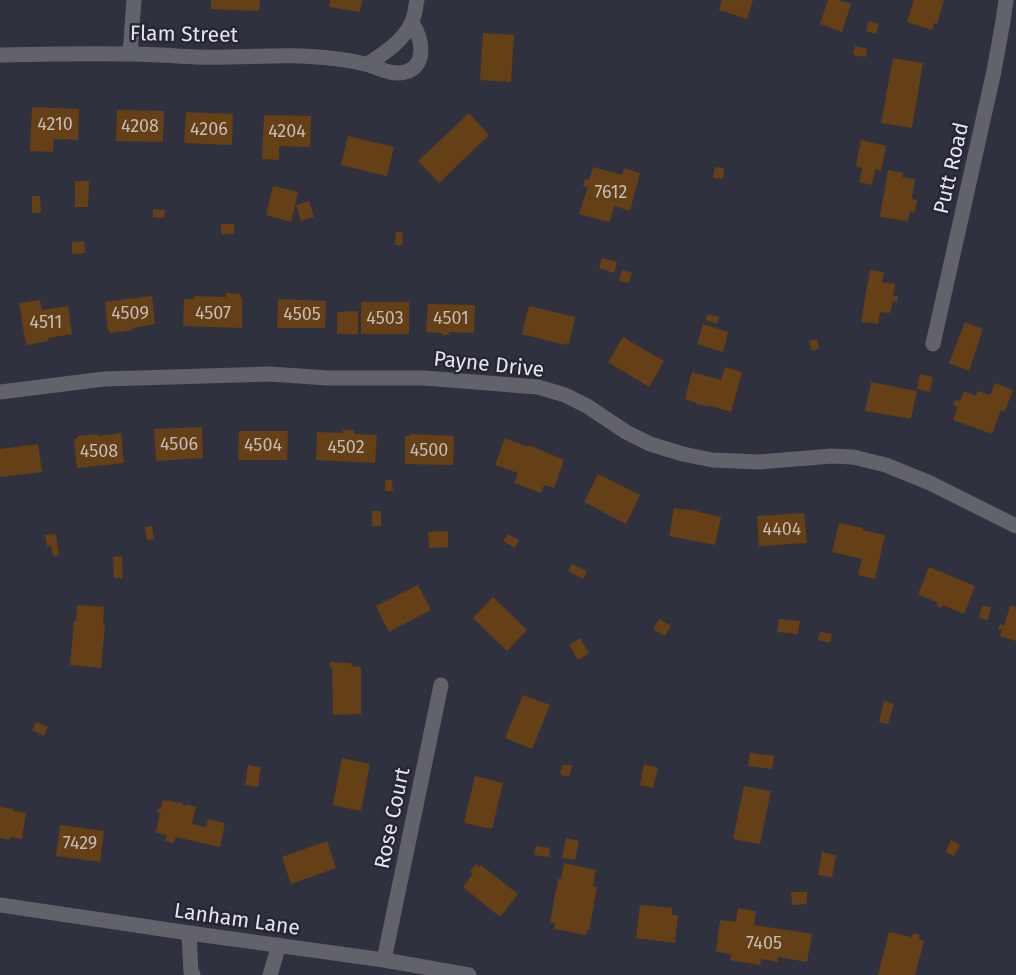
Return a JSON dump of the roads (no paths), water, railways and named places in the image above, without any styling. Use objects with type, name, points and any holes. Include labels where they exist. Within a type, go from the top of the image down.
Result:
[{"type":"street","points":[[130,54],[134,0]]},
{"type":"street","points":[[368,64],[400,40],[412,23],[417,0]]},
{"type":"street","name":"Putt Road","points":[[933,344],[994,71],[1006,0]]},
{"type":"street","name":"Flam Street","points":[[0,55],[302,56],[341,59],[368,64],[393,73],[404,73],[415,68],[421,55],[418,31],[412,23]]},
{"type":"street","name":"Payne Drive","points":[[0,392],[104,379],[270,374],[328,378],[424,378],[538,387],[565,395],[587,406],[626,432],[650,444],[683,454],[712,460],[760,462],[832,456],[853,457],[886,465],[1016,526]]},
{"type":"street","name":"Rose Court","points":[[384,960],[441,685]]},
{"type":"street","name":"Lanham Lane","points":[[0,904],[384,960],[469,975]]},
{"type":"street","points":[[189,933],[193,975]]},
{"type":"street","points":[[270,975],[279,945]]}]
